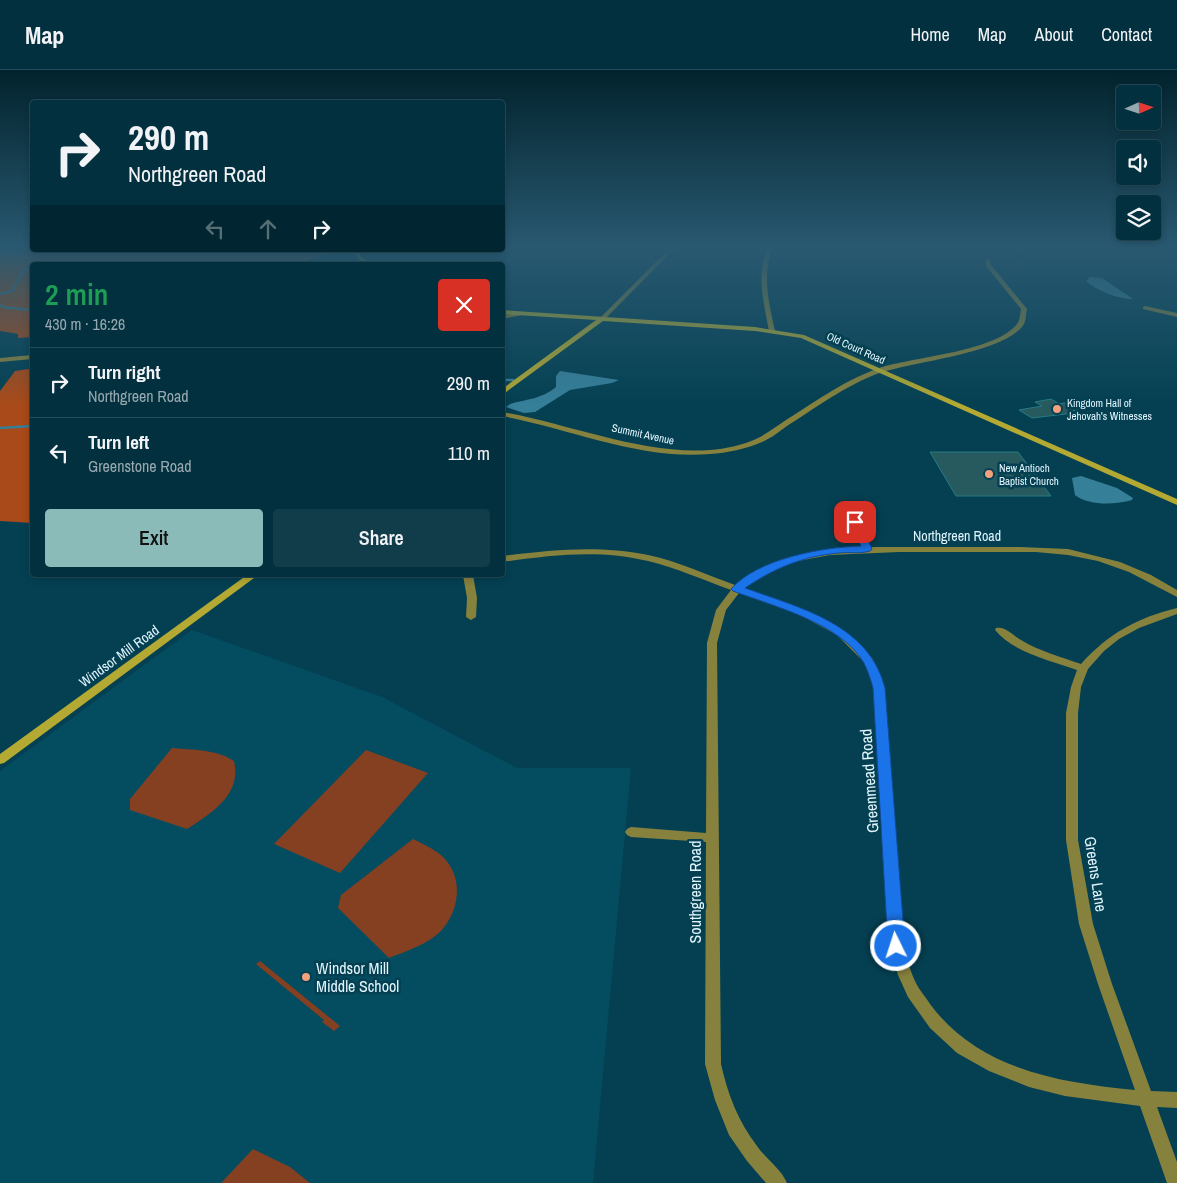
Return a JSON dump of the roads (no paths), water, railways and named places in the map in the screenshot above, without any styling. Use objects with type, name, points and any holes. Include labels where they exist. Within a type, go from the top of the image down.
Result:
[{"type":"main road","name":"Old Court Road","points":[[505,312],[603,318],[792,334],[811,340],[880,370],[1177,502]]},
{"type":"main road","points":[[505,391],[603,318]]},
{"type":"main road","name":"Windsor Mill Road","points":[[0,760],[250,577]]},
{"type":"street","points":[[603,318],[620,301]]},
{"type":"street","points":[[767,301],[772,331]]},
{"type":"street","name":"Summit Avenue","points":[[505,415],[563,427],[652,450],[684,453],[718,451],[748,445],[760,440],[828,398],[880,370],[987,344],[1004,338],[1018,329],[1024,318],[1024,310],[1017,301]]},
{"type":"street","points":[[1145,308],[1177,315]]},
{"type":"street","points":[[505,316],[520,314]]},
{"type":"street","points":[[0,360],[30,357]]},
{"type":"street","points":[[855,522],[867,549]]},
{"type":"street","name":"Northgreen Road","points":[[736,589],[764,570],[798,558],[838,550],[1041,550],[1072,552],[1114,562],[1136,570],[1177,594]]},
{"type":"street","name":"Greenmead Road","points":[[505,559],[572,551],[622,554],[658,561],[803,613],[841,633],[869,661],[879,688],[896,946],[913,992],[929,1014],[965,1048],[990,1065],[1016,1076],[1058,1088],[1147,1099],[1177,1100]]},
{"type":"street","points":[[468,577],[472,598],[471,617]]},
{"type":"street","name":"Southgreen Road","points":[[736,589],[717,615],[714,627],[712,838],[714,1064],[720,1094],[733,1127],[753,1158],[778,1183]]},
{"type":"street","name":"Greens Lane","points":[[1176,1183],[1091,941],[1077,875],[1072,840],[1072,713],[1076,687],[1083,668],[1100,649],[1115,637],[1135,626],[1177,611]]},
{"type":"street","points":[[1000,630],[1026,648],[1083,668]]},
{"type":"street","points":[[631,832],[712,838]]},
{"type":"waterway","points":[[0,304],[2,307],[30,310]]},
{"type":"waterway","points":[[505,380],[513,380]]},
{"type":"waterway","points":[[0,428],[30,426]]},
{"type":"place","name":"Kingdom Hall of Jehovah's Witnesses","points":[[1057,409]]},
{"type":"place","name":"New Antioch Baptist Church","points":[[989,474]]},
{"type":"place","name":"Windsor Mill Middle School","points":[[306,977]]}]
